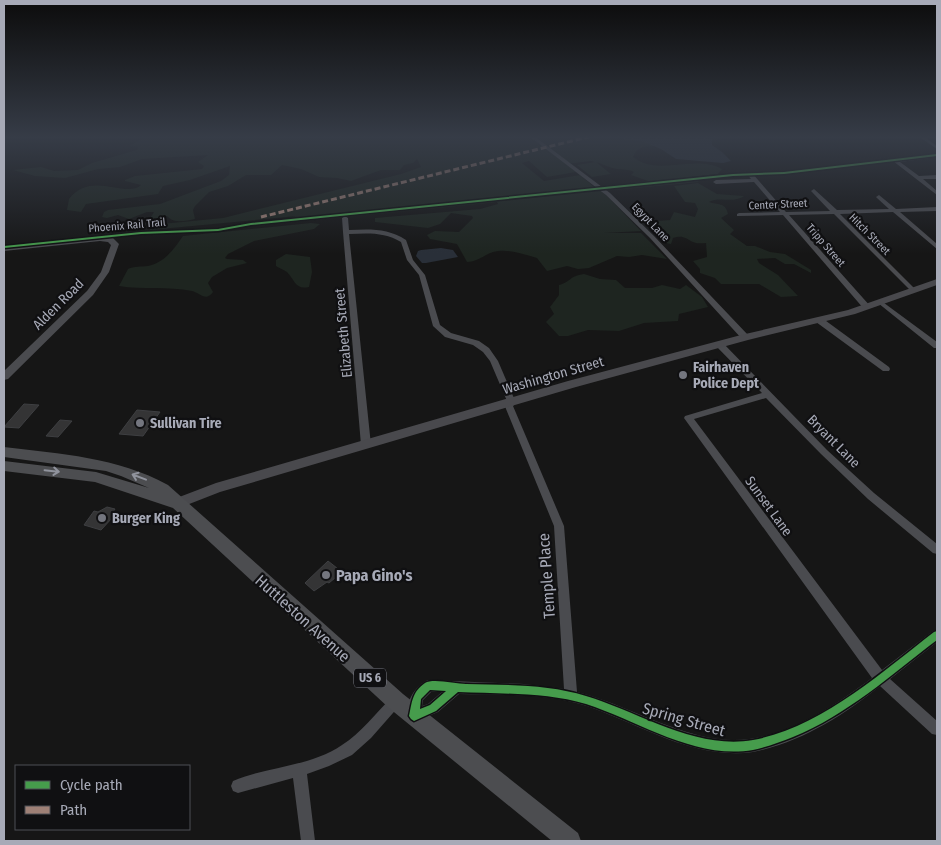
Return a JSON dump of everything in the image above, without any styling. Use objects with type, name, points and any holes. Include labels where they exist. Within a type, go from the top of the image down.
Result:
[{"type":"highway","name":"Huttleston Avenue","points":[[4,452],[83,462],[122,471],[154,483],[180,503],[275,593],[396,701],[570,841]]},
{"type":"highway","name":"Huttleston Avenue","points":[[4,466],[96,477],[180,503]]},
{"type":"main road","name":"Washington Street","points":[[180,503],[216,488],[510,403],[745,336],[819,320],[867,307],[937,282]]},
{"type":"street","name":"Egypt Lane","points":[[583,175],[608,194],[639,223],[745,336]]},
{"type":"street","name":"Tripp Street","points":[[751,175],[867,307]]},
{"type":"street","points":[[914,175],[937,193]]},
{"type":"street","points":[[917,178],[937,177]]},
{"type":"street","points":[[716,182],[756,180]]},
{"type":"street","name":"Hitch Street","points":[[814,191],[913,290]]},
{"type":"street","points":[[879,197],[937,247]]},
{"type":"street","name":"Center Street","points":[[739,216],[937,209]]},
{"type":"street","name":"Elizabeth Street","points":[[344,218],[366,445]]},
{"type":"street","name":"Temple Place","points":[[346,232],[382,232],[396,236],[404,241],[410,260],[421,272],[437,326],[448,335],[476,343],[486,350],[494,362],[559,526],[572,696]]},
{"type":"street","name":"Alden Road","points":[[4,249],[100,239],[112,241],[115,245],[107,268],[90,293],[4,377]]},
{"type":"street","points":[[880,302],[937,346]]},
{"type":"street","points":[[819,320],[886,369]]},
{"type":"street","name":"Bryant Lane","points":[[719,344],[824,452],[871,496],[937,550]]},
{"type":"street","name":"Sunset Lane","points":[[769,394],[688,418],[880,678]]},
{"type":"street","name":"Spring Street","points":[[414,716],[417,697],[428,686],[441,685],[456,688],[528,691],[572,696],[679,735],[716,744],[734,746],[753,745],[803,728],[834,712],[937,635]]},
{"type":"street","points":[[880,678],[937,729]]},
{"type":"street","points":[[414,716],[433,708],[456,688]]},
{"type":"street","points":[[238,786],[299,768],[345,751],[357,742],[396,701]]},
{"type":"street","points":[[299,768],[308,841]]},
{"type":"shaded area","points":[[33,175],[74,175],[65,178]]},
{"type":"shaded area","points":[[203,175],[163,186],[158,194],[86,204],[81,212],[67,210],[69,199],[78,191],[87,187],[97,186],[135,188],[141,185],[125,180],[135,176]]},
{"type":"shaded area","points":[[228,175],[245,175],[228,186],[209,192],[195,206],[193,210],[195,219],[180,221],[170,219],[167,216],[149,220],[154,212],[147,212],[129,219],[118,215],[107,218],[102,217],[104,212],[108,210],[160,204],[221,181]]},
{"type":"shaded area","points":[[315,175],[366,175],[351,181]]},
{"type":"shaded area","points":[[395,175],[537,175],[544,181],[581,175],[594,187],[648,181],[632,175],[705,175],[690,177],[699,182],[602,191],[641,231],[604,233],[641,233],[667,259],[642,255],[617,256],[589,268],[578,269],[567,266],[547,271],[537,258],[509,251],[493,252],[477,260],[467,262],[457,244],[430,239],[427,235],[435,231],[459,232],[473,218],[472,216],[451,213],[440,224],[428,228],[375,222],[375,218],[480,209],[498,204],[497,202],[255,226],[297,216],[150,230],[151,225],[223,218]]},
{"type":"shaded area","points":[[698,183],[717,194],[744,196],[709,202],[721,205],[727,210],[728,214],[721,218],[734,230],[730,234],[747,246],[755,246],[770,252],[785,254],[811,270],[811,273],[794,264],[785,264],[775,258],[757,259],[759,263],[778,275],[798,296],[781,297],[759,284],[721,284],[715,278],[700,273],[700,269],[693,261],[707,257],[706,243],[696,243],[684,237],[679,237],[673,238],[671,244],[666,243],[652,225],[657,221],[670,220],[674,212],[695,217],[698,209],[695,203],[685,202],[674,186]]},
{"type":"shaded area","points":[[311,223],[320,224],[314,229],[254,241],[228,254],[225,258],[243,260],[247,263],[227,268],[212,277],[208,283],[213,292],[205,297],[192,291],[119,286],[128,269],[148,266],[164,259],[183,236]]},
{"type":"shaded area","points":[[441,248],[453,250],[458,257],[422,263],[416,256],[418,251],[421,250]]},
{"type":"shaded area","points":[[286,254],[310,257],[312,272],[309,287],[298,286],[287,272],[276,266],[276,260]]},
{"type":"shaded area","points":[[584,274],[600,279],[616,280],[625,288],[652,288],[662,285],[680,289],[686,285],[702,297],[708,307],[679,314],[678,321],[644,323],[619,331],[588,330],[568,336],[559,336],[546,322],[554,314],[550,307],[559,295],[559,285],[575,276]]},
{"type":"building","points":[[24,404],[39,405],[19,428],[4,427]]},
{"type":"building","name":"Sullivan Tire","points":[[137,410],[160,412],[143,436],[119,434]]},
{"type":"building","points":[[60,420],[72,421],[58,437],[46,436]]},
{"type":"building","name":"Burger King","points":[[107,507],[115,509],[113,512],[115,512],[101,530],[84,525],[94,511],[98,512]]},
{"type":"building","name":"Papa Gino's","points":[[328,561],[342,572],[329,583],[327,582],[314,591],[305,583]]},
{"type":"marked path","points":[[261,217],[431,175]]},
{"type":"cycle path","name":"Phoenix Rail Trail","points":[[4,247],[141,233],[218,230],[251,224],[729,175]]},
{"type":"cycle path","points":[[456,688],[433,708],[414,716],[417,697],[428,686],[540,691],[586,700],[690,739],[732,747],[753,745],[779,738],[804,728],[828,715],[873,685],[937,635]]},
{"type":"place","name":"Fairhaven Police Dept","points":[[683,375]]},
{"type":"place","name":"Sullivan Tire","points":[[140,423]]},
{"type":"place","name":"Burger King","points":[[102,518]]},
{"type":"place","name":"Papa Gino's","points":[[326,575]]}]
